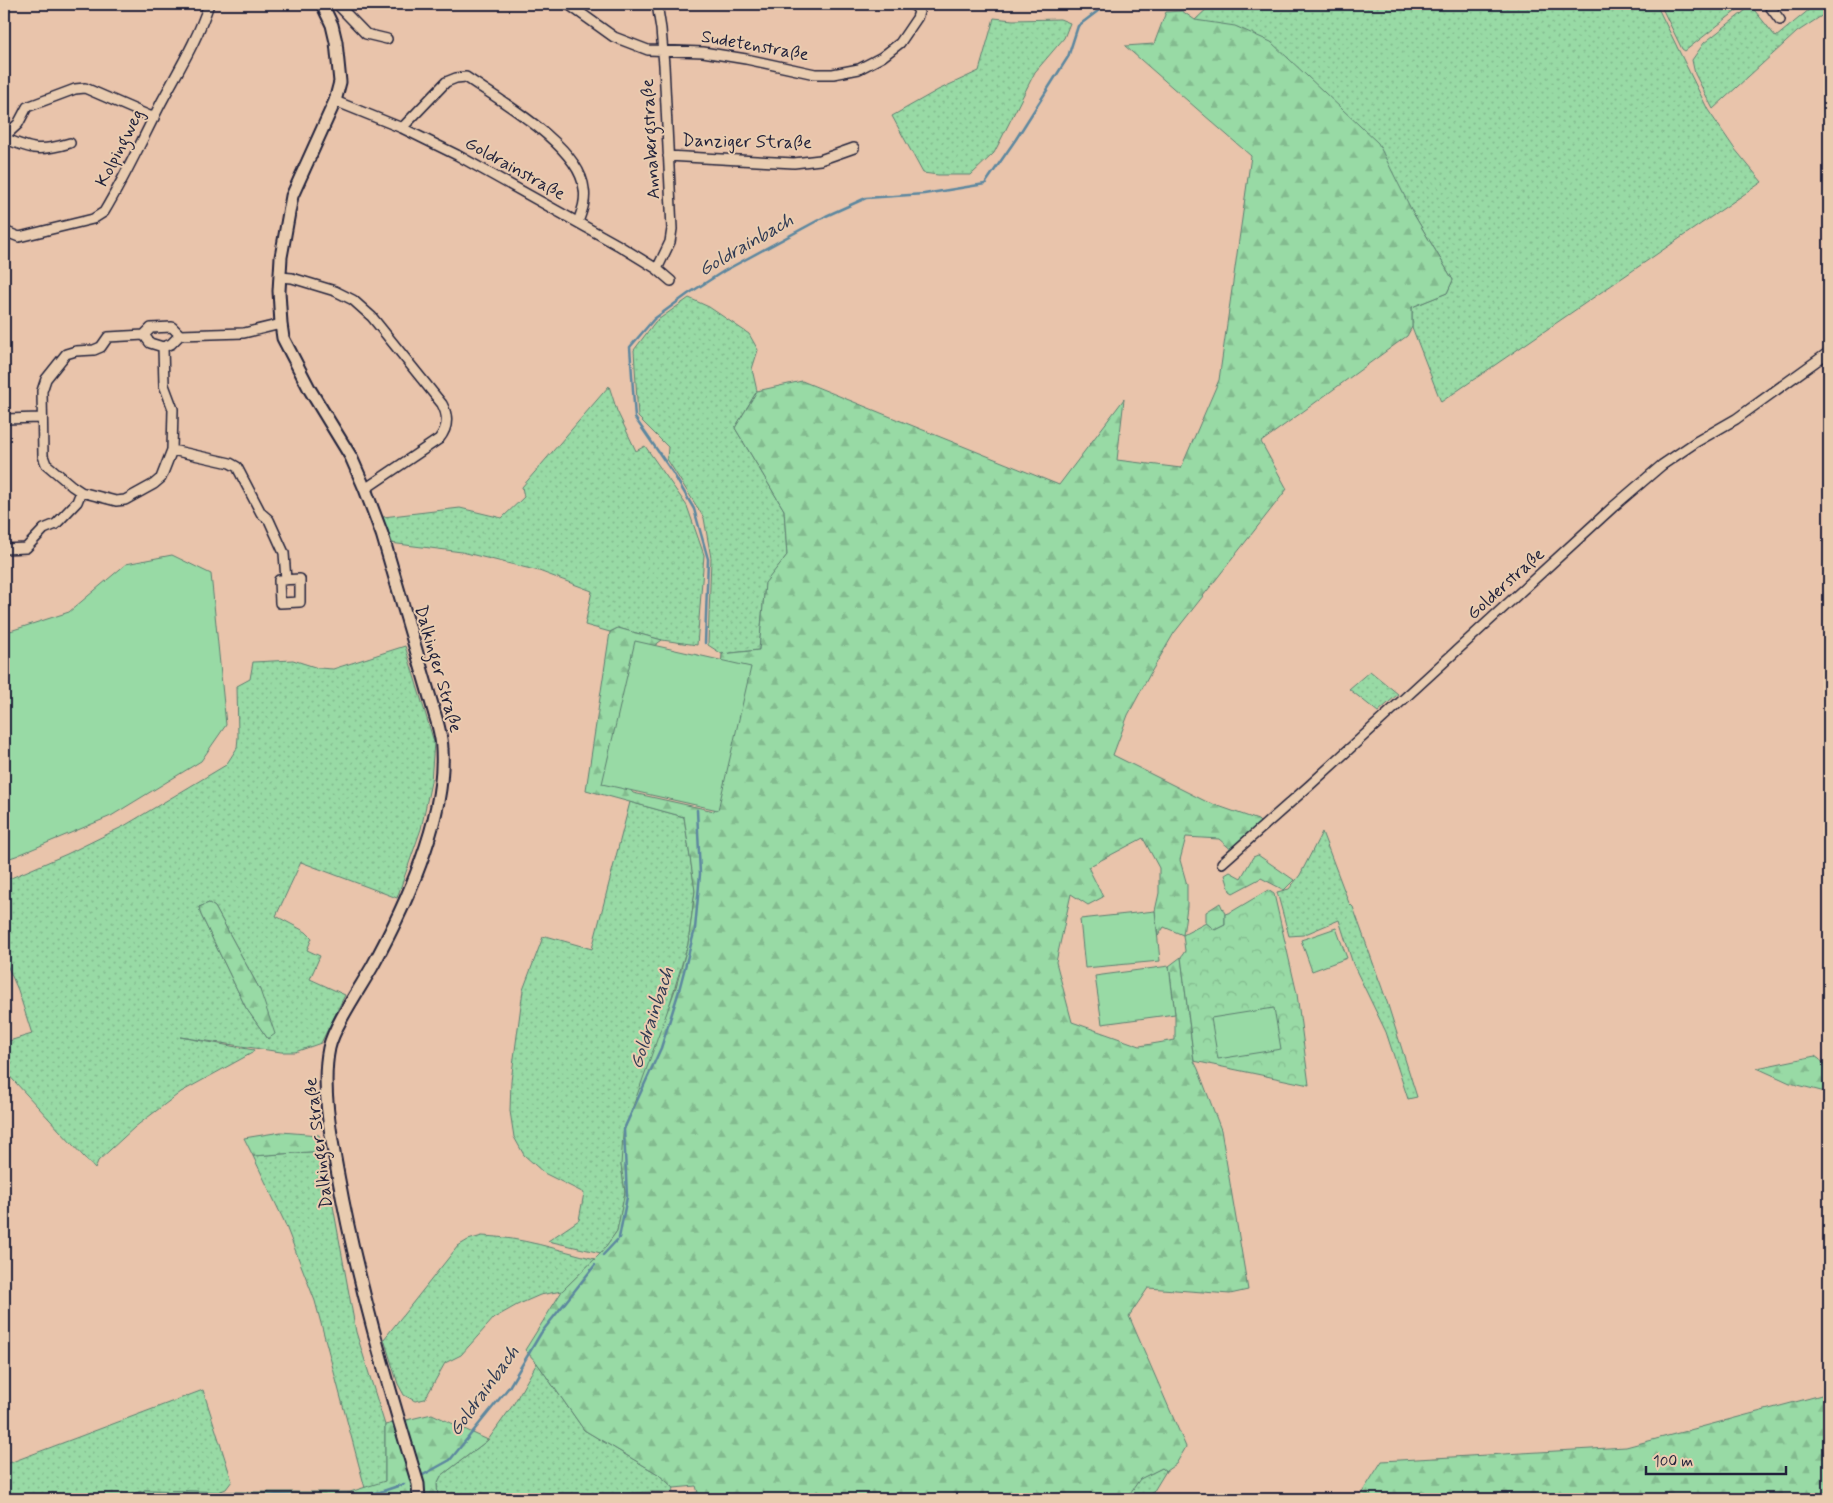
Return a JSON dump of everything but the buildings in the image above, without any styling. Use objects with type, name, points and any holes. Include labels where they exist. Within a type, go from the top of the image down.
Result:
[{"type":"street","name":"Kolpingweg","points":[[4,231],[19,237],[94,219],[104,212],[188,57],[209,4]]},
{"type":"street","name":"Dalkinger Straße","points":[[322,4],[332,25],[336,42],[340,82],[335,101],[292,196],[281,257],[278,291],[283,338],[310,390],[351,457],[365,488],[382,534],[438,725],[442,747],[439,795],[432,824],[412,882],[380,952],[339,1024],[330,1047],[327,1074],[333,1148],[348,1232],[376,1343],[418,1484],[419,1499]]},
{"type":"street","points":[[337,4],[366,34],[387,39]]},
{"type":"street","name":"Sudetenstraße","points":[[568,4],[614,37],[648,50],[703,52],[815,74],[833,74],[859,69],[882,56],[900,43],[917,18],[919,12],[913,5]]},
{"type":"street","name":"Annabergstraße","points":[[657,4],[663,51],[672,230],[670,242],[657,269]]},
{"type":"street","points":[[1768,4],[1780,20]]},
{"type":"street","points":[[402,128],[446,82],[466,77],[537,126],[553,139],[571,160],[580,174],[584,188],[584,206],[578,222]]},
{"type":"street","points":[[70,143],[50,149],[34,150],[4,138],[18,124],[27,107],[75,89],[85,88],[96,92],[154,118]]},
{"type":"street","name":"Goldrainstraße","points":[[335,101],[402,128],[458,155],[578,222],[657,269],[671,280]]},
{"type":"street","name":"Danziger Straße","points":[[668,156],[794,163],[820,160],[854,148]]},
{"type":"street","points":[[280,277],[292,278],[353,300],[372,317],[394,343],[447,412],[446,431],[439,439],[365,488]]},
{"type":"street","points":[[144,335],[150,342],[163,347],[171,344],[180,335],[244,333],[281,324]]},
{"type":"street","points":[[163,347],[164,384],[173,409],[172,450],[160,478],[154,484],[125,500],[116,500],[81,492],[46,464],[42,448],[41,418],[42,391],[46,379],[66,354],[76,351],[94,350],[101,347],[108,337],[144,335],[151,328],[172,327],[180,335]]},
{"type":"street","name":"Golderstraße","points":[[1222,863],[1310,785],[1613,507],[1662,465],[1696,442],[1736,419],[1829,352]]},
{"type":"street","points":[[4,418],[41,418]]},
{"type":"street","points":[[172,450],[230,463],[237,467],[261,513],[269,520],[284,553],[286,580]]},
{"type":"street","points":[[4,549],[26,548],[44,530],[56,524],[77,502],[81,492]]},
{"type":"green space","points":[[1212,4],[1656,4],[1708,110],[1734,148],[1762,182],[1441,402],[1412,327],[1412,307],[1447,293],[1453,280],[1413,213],[1195,20]]},
{"type":"green space","points":[[1660,4],[1745,4],[1685,51],[1682,49]]},
{"type":"green space","points":[[1816,4],[1829,4],[1829,11],[1797,32],[1713,109],[1695,74],[1692,60],[1704,43],[1751,6],[1776,37]]},
{"type":"green space","points":[[1182,11],[1195,20],[1235,26],[1271,42],[1378,143],[1413,213],[1453,280],[1447,293],[1412,307],[1412,327],[1407,336],[1261,442],[1287,489],[1174,633],[1128,715],[1113,755],[1207,802],[1258,820],[1263,825],[1234,852],[1219,839],[1186,837],[1180,860],[1187,885],[1187,907],[1183,935],[1164,927],[1158,936],[1155,911],[1159,893],[1159,868],[1143,838],[1088,867],[1103,897],[1088,905],[1071,894],[1056,962],[1072,1022],[1140,1046],[1175,1040],[1175,1014],[1169,966],[1181,957],[1194,1061],[1221,1130],[1248,1290],[1230,1294],[1148,1288],[1129,1316],[1186,1447],[1176,1464],[1166,1471],[1162,1468],[1140,1479],[1126,1499],[700,1499],[696,1486],[674,1488],[658,1474],[584,1430],[537,1363],[525,1350],[562,1291],[601,1253],[617,1231],[625,1192],[621,1165],[623,1134],[676,987],[688,944],[695,891],[684,817],[586,790],[610,632],[618,628],[662,640],[646,652],[622,779],[633,793],[714,811],[743,672],[721,667],[722,654],[759,650],[765,583],[787,555],[784,510],[735,428],[757,391],[802,381],[1059,485],[1124,399],[1117,460],[1181,468],[1219,380],[1251,156],[1125,46],[1154,44],[1166,12]]},
{"type":"green space","points":[[994,18],[1013,20],[1060,19],[1070,23],[1064,38],[1035,72],[994,153],[971,175],[923,173],[892,116],[938,90],[979,71]]},
{"type":"green space","points":[[689,298],[709,307],[749,334],[758,350],[752,369],[757,391],[735,428],[784,510],[787,555],[765,584],[759,650],[722,654],[708,645],[711,558],[704,518],[667,459],[668,447],[638,417],[634,350],[655,322]]},
{"type":"green space","points":[[609,386],[617,411],[636,451],[645,446],[687,506],[704,555],[697,645],[662,640],[618,628],[610,632],[585,625],[592,591],[539,571],[462,552],[390,543],[383,517],[460,508],[502,518],[524,497],[522,487]]},
{"type":"green space","points":[[172,555],[211,574],[226,725],[201,761],[111,816],[4,860],[4,633],[69,612],[126,564]]},
{"type":"green space","points":[[635,641],[751,667],[718,810],[602,784]]},
{"type":"green space","points":[[405,646],[434,742],[431,782],[421,829],[397,898],[301,862],[276,916],[306,932],[312,938],[307,950],[320,956],[310,979],[345,995],[321,1043],[295,1052],[281,1052],[180,1037],[254,1050],[252,1053],[181,1092],[135,1127],[98,1161],[95,1169],[4,1070],[4,1044],[32,1034],[18,990],[4,958],[4,881],[67,854],[124,826],[226,765],[237,748],[237,686],[250,679],[253,662],[293,660],[318,668],[333,669]],"holes":[[[209,903],[215,907],[260,990],[268,1039],[246,1008],[201,915],[199,907]]]},
{"type":"green space","points":[[1370,671],[1398,694],[1378,712],[1349,689]]},
{"type":"green space","points":[[630,802],[684,817],[695,890],[688,944],[621,1165],[625,1192],[617,1231],[601,1253],[548,1241],[579,1220],[584,1193],[544,1173],[524,1155],[514,1137],[510,1111],[511,1081],[523,990],[543,937],[546,936],[592,949]]},
{"type":"green space","points":[[1322,832],[1349,903],[1353,907],[1387,1002],[1417,1097],[1408,1099],[1386,1032],[1353,964],[1339,920],[1303,935],[1289,936],[1277,892],[1289,889],[1300,875]]},
{"type":"green space","points":[[1258,855],[1294,880],[1284,890],[1261,878],[1233,893],[1230,891],[1225,875],[1230,872],[1241,878],[1253,857]]},
{"type":"green space","points":[[1268,890],[1274,894],[1297,994],[1309,1085],[1194,1061],[1181,957],[1185,951],[1183,935],[1206,923],[1215,930],[1225,925],[1225,914]]},
{"type":"green space","points":[[209,903],[215,907],[260,990],[275,1034],[268,1039],[246,1008],[201,915],[199,907]]},
{"type":"green space","points":[[1220,903],[1225,914],[1225,925],[1215,930],[1206,923],[1206,912]]},
{"type":"green space","points":[[1155,911],[1160,961],[1085,968],[1080,919]]},
{"type":"green space","points":[[1336,928],[1347,958],[1312,971],[1301,940]]},
{"type":"green space","points":[[1169,966],[1175,1014],[1102,1024],[1095,976]]},
{"type":"green space","points":[[1274,1008],[1281,1049],[1218,1059],[1211,1018]]},
{"type":"green space","points":[[1815,1056],[1827,1068],[1829,1093],[1790,1083],[1757,1068]]},
{"type":"green space","points":[[281,1132],[319,1135],[323,1151],[253,1156],[244,1138]]},
{"type":"green space","points":[[323,1151],[356,1332],[385,1425],[385,1482],[365,1488],[315,1301],[284,1221],[253,1156]]},
{"type":"green space","points":[[482,1236],[525,1241],[595,1259],[562,1291],[540,1295],[494,1318],[461,1355],[445,1363],[425,1399],[415,1401],[404,1395],[398,1384],[384,1339],[458,1246],[468,1240]]},
{"type":"green space","points":[[537,1363],[584,1430],[658,1474],[674,1488],[672,1492],[632,1493],[608,1499],[438,1499],[437,1484],[441,1476],[488,1440],[513,1405]]},
{"type":"green space","points":[[203,1390],[232,1481],[226,1489],[218,1492],[145,1490],[118,1499],[4,1499],[4,1465]]},
{"type":"green space","points":[[1829,1393],[1829,1499],[1358,1499],[1382,1461],[1626,1447]]},
{"type":"green space","points":[[432,1414],[488,1440],[441,1476],[437,1484],[438,1499],[428,1499],[428,1497],[412,1495],[396,1499],[118,1499],[145,1490],[350,1492],[385,1481],[385,1425]]},
{"type":"green space","points":[[1162,1468],[1166,1471],[1149,1499],[1126,1499],[1139,1479]]},
{"type":"green space","points":[[698,1492],[700,1499],[661,1498]]},
{"type":"waterway","name":"Goldrainbach","points":[[705,643],[708,559],[694,509],[673,473],[635,418],[630,347],[654,319],[688,294],[724,271],[826,216],[866,198],[924,194],[985,184],[1068,57],[1078,26],[1107,4]]},
{"type":"waterway","name":"Goldrainbach","points":[[603,1255],[619,1238],[627,1197],[624,1129],[661,1048],[678,994],[695,929],[700,874],[697,810]]},
{"type":"waterway","name":"Goldrainbach","points":[[423,1475],[450,1460],[509,1387],[541,1333],[595,1265]]},
{"type":"waterway","name":"Goldrainbach","points":[[240,1499],[276,1495],[348,1497],[380,1492],[404,1484]]}]
